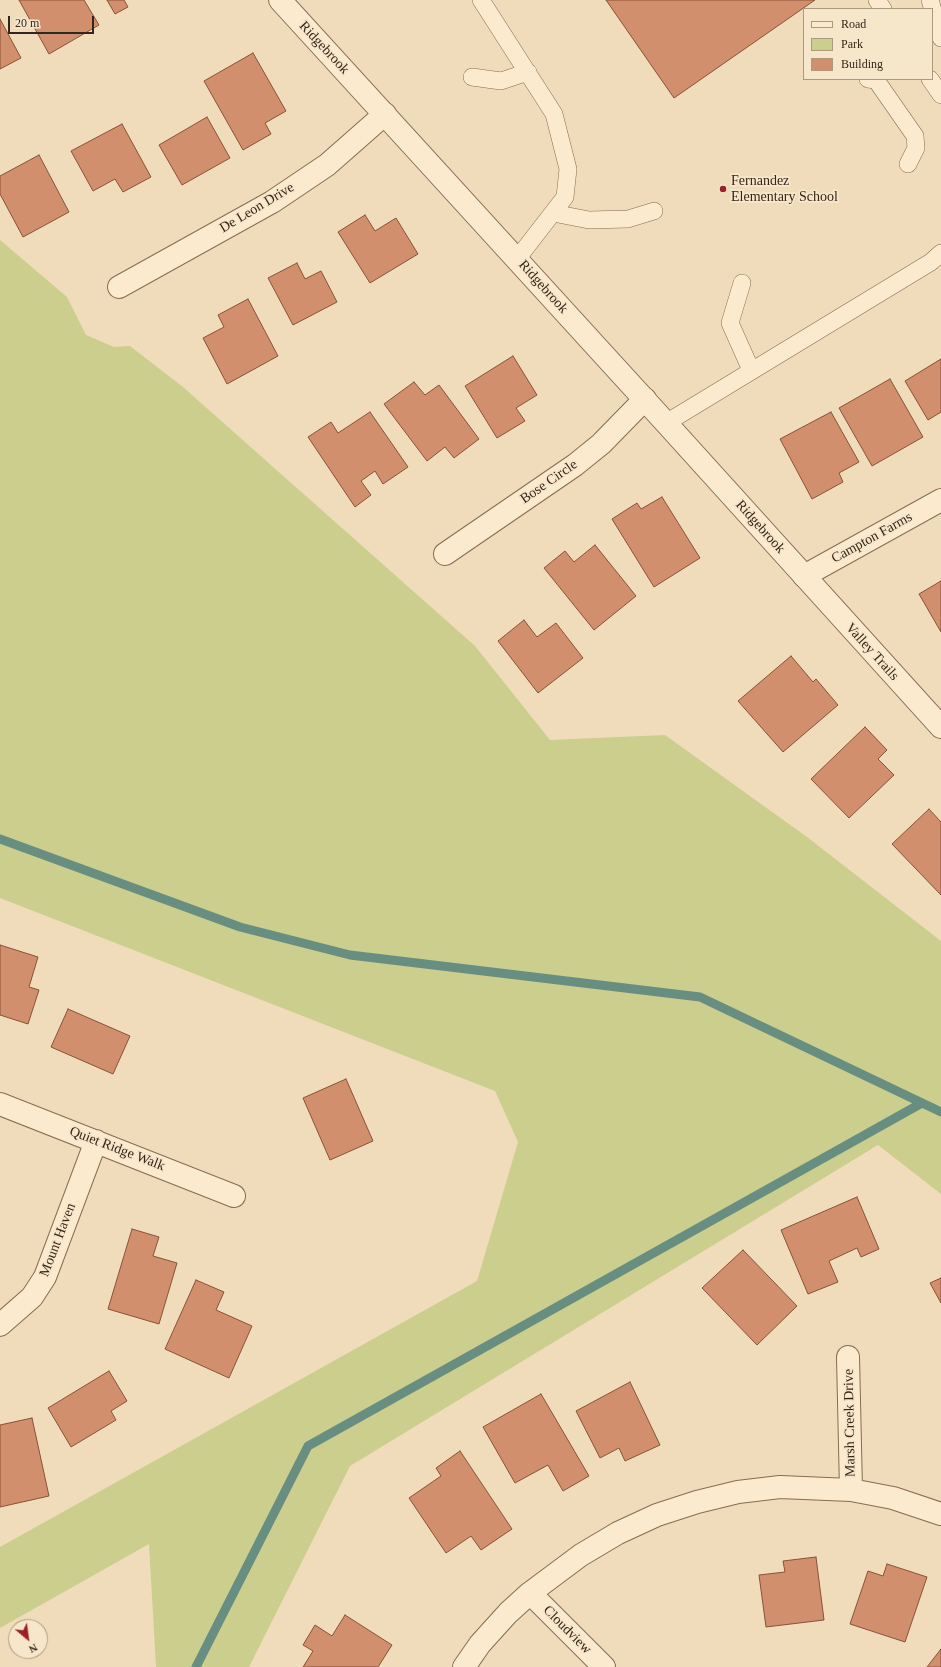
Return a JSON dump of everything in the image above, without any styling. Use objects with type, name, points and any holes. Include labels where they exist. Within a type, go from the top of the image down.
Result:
[{"type":"street","name":"Ridgebrook","points":[[280,0],[804,576]]},
{"type":"street","name":"De Leon Drive","points":[[119,287],[272,202],[327,165],[384,114]]},
{"type":"street","name":"Bose Circle","points":[[445,554],[602,444],[644,399]]},
{"type":"street","name":"Campton Farms","points":[[804,576],[941,500]]},
{"type":"street","name":"Valley Trails","points":[[804,576],[941,727]]},
{"type":"street","name":"Quiet Ridge Walk","points":[[0,1104],[234,1196]]},
{"type":"street","name":"Mount Haven","points":[[0,1325],[32,1297],[45,1277],[96,1141]]},
{"type":"street","name":"Marsh Creek Drive","points":[[848,1357],[851,1490]]},
{"type":"street","name":"Marsh Creek Drive","points":[[464,1667],[480,1644],[508,1613],[530,1593],[581,1555],[618,1533],[657,1515],[697,1502],[738,1492],[780,1488],[851,1490],[893,1498],[941,1514]]},
{"type":"street","name":"Cloudview","points":[[530,1593],[604,1667]]},
{"type":"lane","points":[[481,0],[554,114],[568,169],[565,197],[517,259]]},
{"type":"lane","points":[[933,10],[941,38]]},
{"type":"lane","points":[[472,77],[501,81],[528,72]]},
{"type":"lane","points":[[876,80],[915,136],[916,148],[908,164]]},
{"type":"lane","points":[[931,80],[941,95]]},
{"type":"lane","points":[[553,213],[589,220],[628,219],[654,211]]},
{"type":"lane","points":[[666,423],[930,262],[941,253]]},
{"type":"lane","points":[[742,283],[730,323],[751,370]]},
{"type":"green space","points":[[0,240],[67,297],[86,335],[114,347],[130,346],[183,387],[475,646],[550,740],[665,735],[807,837],[941,941],[941,1194],[878,1145],[350,1466],[249,1667],[156,1667],[149,1544],[16,1619],[8,1619],[8,1623],[0,1628],[0,1547],[477,1281],[518,1142],[495,1091],[0,898]]},
{"type":"building","points":[[19,0],[84,0],[99,25],[49,54]]},
{"type":"building","points":[[107,0],[124,0],[128,7],[115,14]]},
{"type":"building","points":[[606,0],[815,0],[803,8],[674,98]]},
{"type":"building","points":[[0,19],[21,58],[0,69]]},
{"type":"building","points":[[253,53],[286,111],[265,123],[271,134],[243,150],[204,81]]},
{"type":"building","points":[[207,117],[230,158],[182,185],[159,145]]},
{"type":"building","points":[[122,124],[151,177],[123,192],[115,179],[93,191],[71,151]]},
{"type":"building","points":[[39,155],[69,212],[23,237],[0,194],[0,176]]},
{"type":"building","points":[[365,215],[375,231],[396,218],[418,254],[370,283],[338,232]]},
{"type":"building","points":[[297,263],[305,279],[321,271],[337,302],[293,325],[268,278]]},
{"type":"building","points":[[248,299],[278,356],[227,384],[203,338],[224,327],[218,315]]},
{"type":"building","points":[[513,356],[537,395],[516,408],[525,421],[497,438],[465,386]]},
{"type":"building","points":[[941,359],[941,412],[928,420],[905,381]]},
{"type":"building","points":[[890,379],[923,437],[872,466],[839,408]]},
{"type":"building","points":[[414,382],[425,395],[439,385],[479,439],[454,458],[445,447],[427,461],[384,404]]},
{"type":"building","points":[[370,412],[408,467],[383,484],[375,471],[361,481],[371,495],[355,507],[308,437],[331,422],[338,433]]},
{"type":"building","points":[[831,412],[859,462],[839,473],[843,482],[812,499],[780,439]]},
{"type":"building","points":[[662,497],[700,558],[654,587],[612,519],[637,503],[641,509]]},
{"type":"building","points":[[595,545],[636,596],[594,630],[544,568],[565,551],[574,562]]},
{"type":"building","points":[[941,581],[941,632],[919,594]]},
{"type":"building","points":[[524,620],[537,637],[556,623],[583,658],[538,693],[498,641]]},
{"type":"building","points":[[791,656],[813,682],[816,679],[838,705],[783,752],[738,701]]},
{"type":"building","points":[[865,727],[887,750],[878,759],[894,775],[849,818],[811,779]]},
{"type":"building","points":[[929,809],[941,822],[941,895],[892,844]]},
{"type":"building","points":[[0,945],[38,957],[29,987],[39,990],[28,1024],[0,1015]]},
{"type":"building","points":[[68,1009],[130,1036],[113,1074],[51,1047]]},
{"type":"building","points":[[346,1079],[373,1141],[330,1160],[303,1098]]},
{"type":"building","points":[[857,1197],[879,1249],[861,1257],[857,1248],[829,1261],[838,1282],[808,1294],[781,1230]]},
{"type":"building","points":[[132,1229],[159,1237],[153,1256],[177,1263],[159,1324],[108,1309]]},
{"type":"building","points":[[743,1250],[797,1306],[757,1345],[702,1288]]},
{"type":"building","points":[[941,1278],[941,1303],[930,1283]]},
{"type":"building","points":[[196,1280],[224,1292],[216,1310],[252,1326],[229,1378],[165,1349]]},
{"type":"building","points":[[109,1371],[127,1401],[111,1411],[116,1420],[71,1447],[48,1408]]},
{"type":"building","points":[[630,1382],[660,1445],[625,1461],[619,1448],[600,1458],[576,1411]]},
{"type":"building","points":[[541,1394],[589,1476],[563,1491],[548,1465],[515,1483],[483,1427]]},
{"type":"building","points":[[32,1418],[49,1496],[0,1507],[0,1425]]},
{"type":"building","points":[[460,1451],[512,1529],[481,1550],[471,1536],[446,1553],[409,1498],[441,1476],[436,1468]]},
{"type":"building","points":[[816,1557],[824,1620],[766,1627],[759,1575],[785,1572],[783,1561]]},
{"type":"building","points":[[887,1564],[927,1577],[905,1642],[850,1624],[868,1571],[883,1576]]},
{"type":"building","points":[[345,1615],[392,1645],[378,1667],[303,1667],[313,1651],[303,1645],[315,1625],[332,1636]]},
{"type":"building","points":[[941,1649],[941,1667],[927,1667]]},
{"type":"waterway","points":[[0,839],[240,927],[350,955],[700,997],[941,1112]]},
{"type":"waterway","points":[[196,1667],[308,1446],[922,1103]]},
{"type":"place","name":"Fernandez Elementary School","points":[[723,189]]}]
